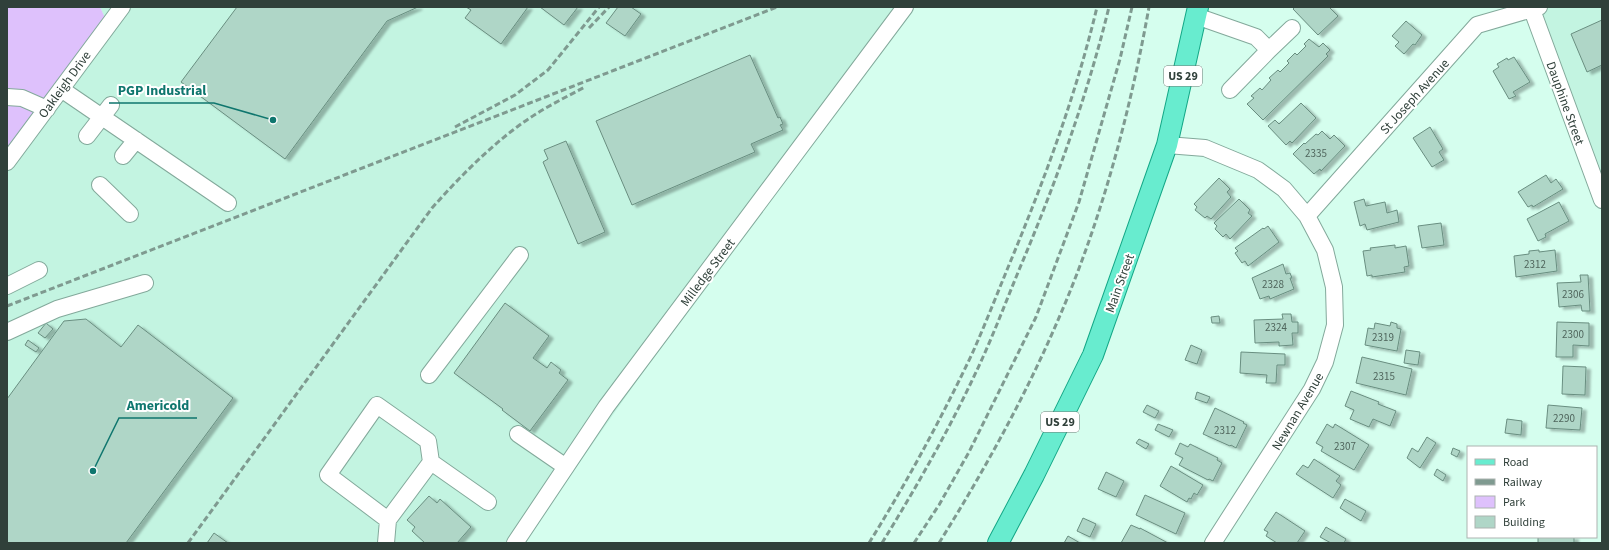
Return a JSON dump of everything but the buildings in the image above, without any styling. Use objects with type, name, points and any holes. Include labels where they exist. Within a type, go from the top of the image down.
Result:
[{"type":"main road","name":"Main Street","points":[[998,543],[1034,475],[1093,355],[1167,145],[1197,11]]},
{"type":"street","name":"Oakleigh Drive","points":[[7,162],[122,7]]},
{"type":"street","name":"Milledge Street","points":[[515,543],[606,407],[905,7]]},
{"type":"street","name":"Dauphine Street","points":[[1534,8],[1602,200]]},
{"type":"street","name":"St Joseph Avenue","points":[[1307,216],[1477,25],[1534,8]]},
{"type":"street","points":[[1197,11],[1256,37],[1268,50]]},
{"type":"street","points":[[1230,90],[1268,50],[1292,28]]},
{"type":"street","points":[[61,88],[106,111],[130,131],[228,203]]},
{"type":"street","points":[[7,97],[22,98],[46,109]]},
{"type":"street","points":[[87,136],[106,111]]},
{"type":"street","points":[[123,156],[130,131]]},
{"type":"street","name":"Newnan Avenue","points":[[1167,145],[1205,148],[1258,170],[1284,189],[1307,216],[1325,250],[1334,286],[1334,325],[1326,362],[1312,389],[1213,543]]},
{"type":"street","points":[[100,185],[130,214]]},
{"type":"street","points":[[430,375],[520,255]]},
{"type":"street","points":[[7,286],[39,270]]},
{"type":"street","points":[[7,332],[57,309],[145,283]]},
{"type":"street","points":[[386,543],[388,520],[431,462],[428,441],[377,405],[328,475],[388,520]]},
{"type":"street","points":[[518,434],[566,467]]},
{"type":"street","points":[[431,462],[488,502]]},
{"type":"shaded area","points":[[100,7],[897,7],[778,180],[523,543],[7,543],[7,155],[106,20]]},
{"type":"shaded area","points":[[1535,7],[1602,7],[1602,199]]},
{"type":"green space","points":[[7,7],[100,7],[106,20],[7,155]]},
{"type":"railway","points":[[455,127],[515,95],[548,70],[599,7]]},
{"type":"railway","points":[[589,28],[609,7]]},
{"type":"railway","points":[[7,306],[777,7]]},
{"type":"railway","points":[[869,543],[897,497],[936,426],[982,332],[1035,202],[1058,138],[1089,40],[1097,7]]},
{"type":"railway","points":[[882,543],[923,475],[983,357],[1045,206],[1069,140],[1091,74],[1109,7]]},
{"type":"railway","points":[[914,543],[939,505],[969,452],[1036,317],[1079,202],[1120,59],[1132,7]]},
{"type":"railway","points":[[939,543],[983,470],[1023,395],[1042,356],[1075,278],[1090,238],[1116,153],[1138,65],[1149,7]]},
{"type":"railway","points":[[188,543],[432,208],[472,166],[505,136],[542,110],[585,87]]},
{"type":"place","name":"PGP Industrial","points":[[273,120]]},
{"type":"place","name":"Americold","points":[[93,471]]}]
